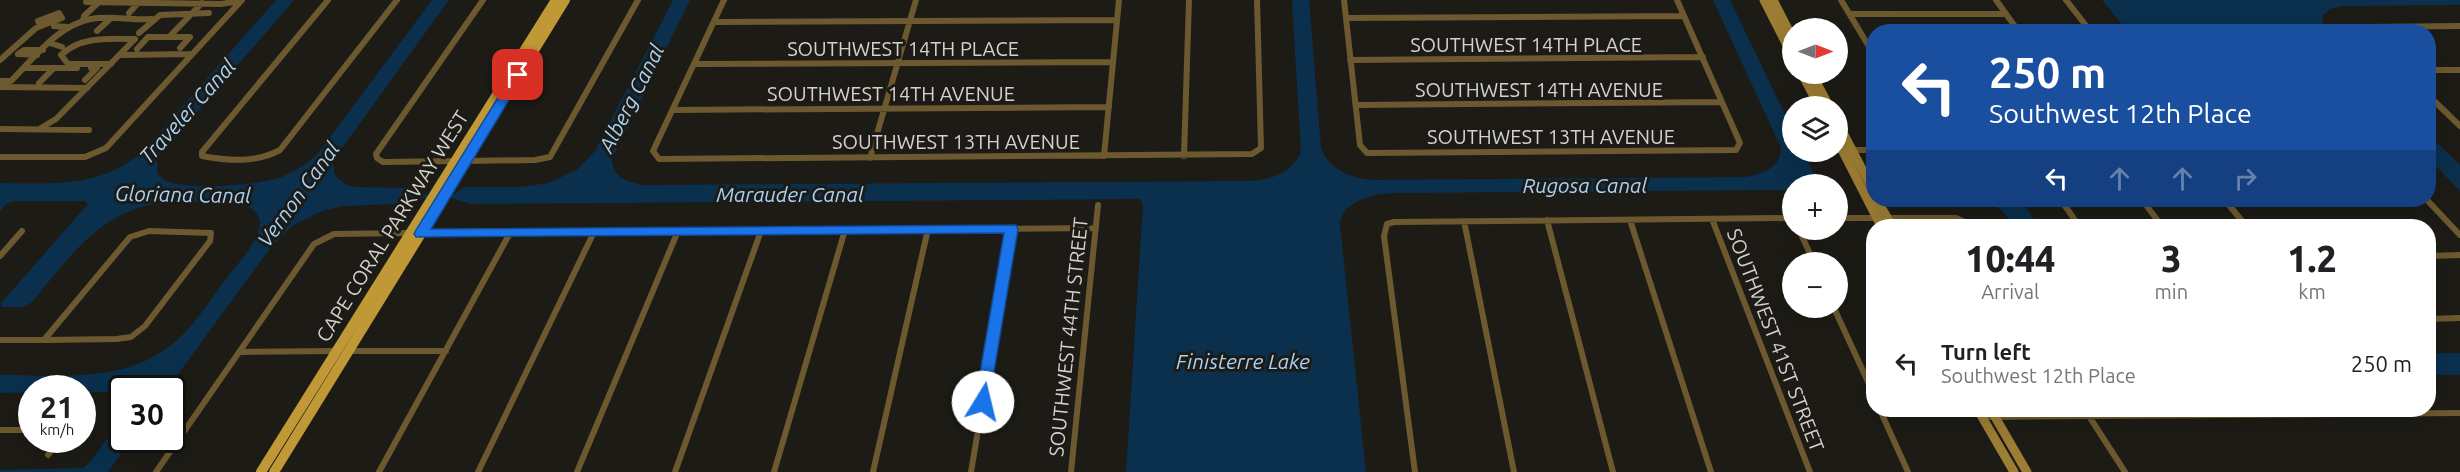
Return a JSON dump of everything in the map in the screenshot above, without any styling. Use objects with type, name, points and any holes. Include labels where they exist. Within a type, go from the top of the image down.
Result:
[{"type":"main road","name":"CAPE CORAL PARKWAY WEST","points":[[261,472],[434,207],[509,74],[556,0]]},
{"type":"main road","points":[[542,36],[543,28],[558,5],[556,0]]},
{"type":"main road","name":"CAPE CORAL PARKWAY WEST","points":[[460,161],[494,114],[565,0]]},
{"type":"main road","points":[[494,114],[490,112],[507,86],[509,74]]},
{"type":"main road","name":"CAPE CORAL PARKWAY WEST","points":[[274,472],[342,351]]},
{"type":"street","points":[[88,0],[86,2],[202,3],[232,11]]},
{"type":"street","points":[[328,0],[202,152],[202,156],[255,159],[271,156],[280,150],[396,0]]},
{"type":"street","points":[[483,0],[376,154],[377,158],[383,162],[535,160],[550,157],[638,0]]},
{"type":"street","points":[[673,110],[724,0]]},
{"type":"street","points":[[870,158],[916,0]]},
{"type":"street","points":[[1104,156],[1119,0]]},
{"type":"street","points":[[1184,156],[1189,0]]},
{"type":"street","name":"SOUTHWEST 13TH AVENUE","points":[[673,110],[654,155],[665,159],[1246,155],[1258,152],[1261,148],[1257,0]]},
{"type":"street","points":[[1344,0],[1356,105]]},
{"type":"street","points":[[1677,0],[1722,102]]},
{"type":"street","points":[[1764,0],[1782,35]]},
{"type":"street","points":[[1773,0],[1782,18]]},
{"type":"street","points":[[1841,0],[1866,41]]},
{"type":"street","points":[[1996,0],[2013,24]]},
{"type":"street","points":[[2066,0],[2085,24]]},
{"type":"street","points":[[0,81],[10,81],[69,27],[83,21],[152,19],[166,13],[192,13],[212,6],[241,1]]},
{"type":"street","points":[[0,157],[85,158],[106,148],[241,1]]},
{"type":"street","points":[[83,21],[84,16],[99,2]]},
{"type":"street","points":[[129,13],[139,2]]},
{"type":"street","points":[[169,37],[202,3]]},
{"type":"street","points":[[222,9],[227,3]]},
{"type":"street","points":[[1850,14],[2006,14]]},
{"type":"street","points":[[1346,18],[1684,16]]},
{"type":"street","points":[[94,19],[103,25]]},
{"type":"street","points":[[98,31],[110,19]]},
{"type":"street","points":[[139,33],[152,19]]},
{"type":"street","points":[[714,22],[1117,20]]},
{"type":"street","points":[[0,60],[40,26]]},
{"type":"street","points":[[54,26],[69,27]]},
{"type":"street","points":[[2436,26],[2460,26]]},
{"type":"street","points":[[136,49],[148,37],[190,37],[180,48]]},
{"type":"street","points":[[41,128],[56,119],[121,55],[135,39],[87,41],[64,51],[61,55],[68,64],[111,64]]},
{"type":"street","points":[[50,43],[62,47]]},
{"type":"street","points":[[37,55],[18,54],[23,50],[43,50]]},
{"type":"street","points":[[121,55],[192,54]]},
{"type":"street","name":"SOUTHWEST 14TH PLACE","points":[[1350,60],[1702,57]]},
{"type":"street","name":"SOUTHWEST 14TH PLACE","points":[[694,64],[1113,62]]},
{"type":"street","points":[[24,68],[97,68],[85,80]]},
{"type":"street","points":[[39,83],[54,68]]},
{"type":"street","points":[[2436,70],[2460,70]]},
{"type":"street","points":[[0,87],[87,88]]},
{"type":"street","name":"SOUTHWEST 13TH AVENUE","points":[[1356,105],[1360,145],[1364,152],[1376,154],[1728,151],[1738,149],[1740,143],[1722,102]]},
{"type":"street","name":"SOUTHWEST 14TH AVENUE","points":[[1356,105],[1722,102]]},
{"type":"street","points":[[2436,103],[2460,126]]},
{"type":"street","name":"SOUTHWEST 14TH AVENUE","points":[[673,110],[1109,107]]},
{"type":"street","points":[[0,129],[89,130]]},
{"type":"street","points":[[1848,142],[1866,177]]},
{"type":"street","points":[[1848,149],[1866,150]]},
{"type":"street","points":[[434,207],[460,161]]},
{"type":"street","points":[[1848,162],[1866,197]]},
{"type":"street","name":"SOUTHWEST 44TH STREET","points":[[1071,472],[1098,205]]},
{"type":"street","points":[[1871,207],[1877,218]]},
{"type":"street","points":[[2147,207],[2157,219]]},
{"type":"street","points":[[2231,207],[2240,219]]},
{"type":"street","points":[[2434,207],[2460,235]]},
{"type":"street","points":[[1415,472],[1384,236],[1387,224],[1394,222],[1782,218]]},
{"type":"street","points":[[1848,218],[1880,219]]},
{"type":"street","name":"SOUTHWEST 41ST STREET","points":[[1712,219],[1810,472]]},
{"type":"street","points":[[1940,219],[1962,219]]},
{"type":"street","points":[[1548,220],[1613,472]]},
{"type":"street","points":[[1630,220],[1711,472]]},
{"type":"street","points":[[1464,221],[1514,472]]},
{"type":"street","points":[[156,472],[314,244],[327,236],[416,233],[1096,228]]},
{"type":"street","points":[[873,472],[928,229]]},
{"type":"street","points":[[971,472],[1012,229]]},
{"type":"street","points":[[774,472],[845,230]]},
{"type":"street","points":[[0,256],[22,231]]},
{"type":"street","points":[[0,340],[44,340],[117,339],[131,337],[145,326],[185,274],[210,241],[211,233],[149,231],[130,237],[44,340]]},
{"type":"street","points":[[577,472],[678,231]]},
{"type":"street","points":[[675,472],[761,231]]},
{"type":"street","points":[[478,472],[594,232]]},
{"type":"street","points":[[379,472],[510,233]]},
{"type":"street","points":[[2436,256],[2460,255]]},
{"type":"street","points":[[1839,318],[1866,378]]},
{"type":"street","points":[[2436,319],[2460,318]]},
{"type":"street","points":[[240,352],[446,351]]},
{"type":"street","points":[[2436,413],[2460,413]]},
{"type":"street","points":[[1883,417],[1908,472]]},
{"type":"street","points":[[1989,417],[2014,472]]},
{"type":"street","points":[[1990,417],[2027,472]]},
{"type":"street","points":[[2090,417],[2125,472]]},
{"type":"street","points":[[0,430],[18,430]]},
{"type":"water","points":[[276,0],[294,0],[157,159],[157,172],[161,178],[191,186],[255,183],[290,173],[319,152],[432,0],[449,0],[337,155],[333,163],[335,176],[345,184],[355,187],[408,188],[427,195],[454,194],[464,187],[521,187],[549,183],[578,169],[595,151],[673,0],[690,0],[612,159],[618,174],[631,182],[643,185],[1246,181],[1271,178],[1291,167],[1301,153],[1292,0],[1309,0],[1321,148],[1336,168],[1350,175],[1374,180],[1744,177],[1758,174],[1774,166],[1781,148],[1713,0],[1730,0],[1782,108],[1782,162],[1808,162],[1814,174],[1782,174],[1782,190],[1392,193],[1359,200],[1346,210],[1340,225],[1366,472],[1126,472],[1143,204],[1140,199],[471,204],[451,198],[425,198],[399,204],[343,206],[322,211],[292,226],[271,247],[177,375],[108,375],[108,392],[96,392],[96,375],[81,375],[115,371],[157,355],[190,328],[247,253],[259,230],[258,216],[249,207],[225,202],[178,202],[134,209],[99,229],[84,242],[31,303],[21,307],[2,307],[1,303],[88,204],[84,201],[14,201],[6,204],[0,211],[0,183],[57,183],[94,177],[112,171],[144,150]]},
{"type":"water","points":[[2102,0],[2460,0],[2460,5],[2342,6],[2333,8],[2323,15],[2322,24],[2122,24]]},
{"type":"water","points":[[2436,142],[2460,165],[2460,191],[2436,166]]},
{"type":"water","points":[[1996,207],[2026,207],[2033,219],[2009,219]]},
{"type":"water","points":[[2436,353],[2460,353],[2460,375],[2436,375]]},
{"type":"water","points":[[0,375],[18,375],[18,392],[0,393]]},
{"type":"water","points":[[108,437],[108,453],[122,453],[108,472],[0,472],[0,470],[83,468]]},
{"type":"route","points":[[518,75],[421,234],[1012,229],[983,402]]},
{"type":"water label","name":"Alberg Canal","points":[[631,98]]},
{"type":"water label","name":"Traveler Canal","points":[[187,111]]},
{"type":"water label","name":"Rugosa Canal","points":[[1585,185]]},
{"type":"water label","name":"Gloriana Canal","points":[[183,194]]},
{"type":"water label","name":"Vernon Canal","points":[[298,194]]},
{"type":"water label","name":"Marauder Canal","points":[[790,194]]},
{"type":"water label","name":"Finisterre Lake","points":[[1243,361]]}]
